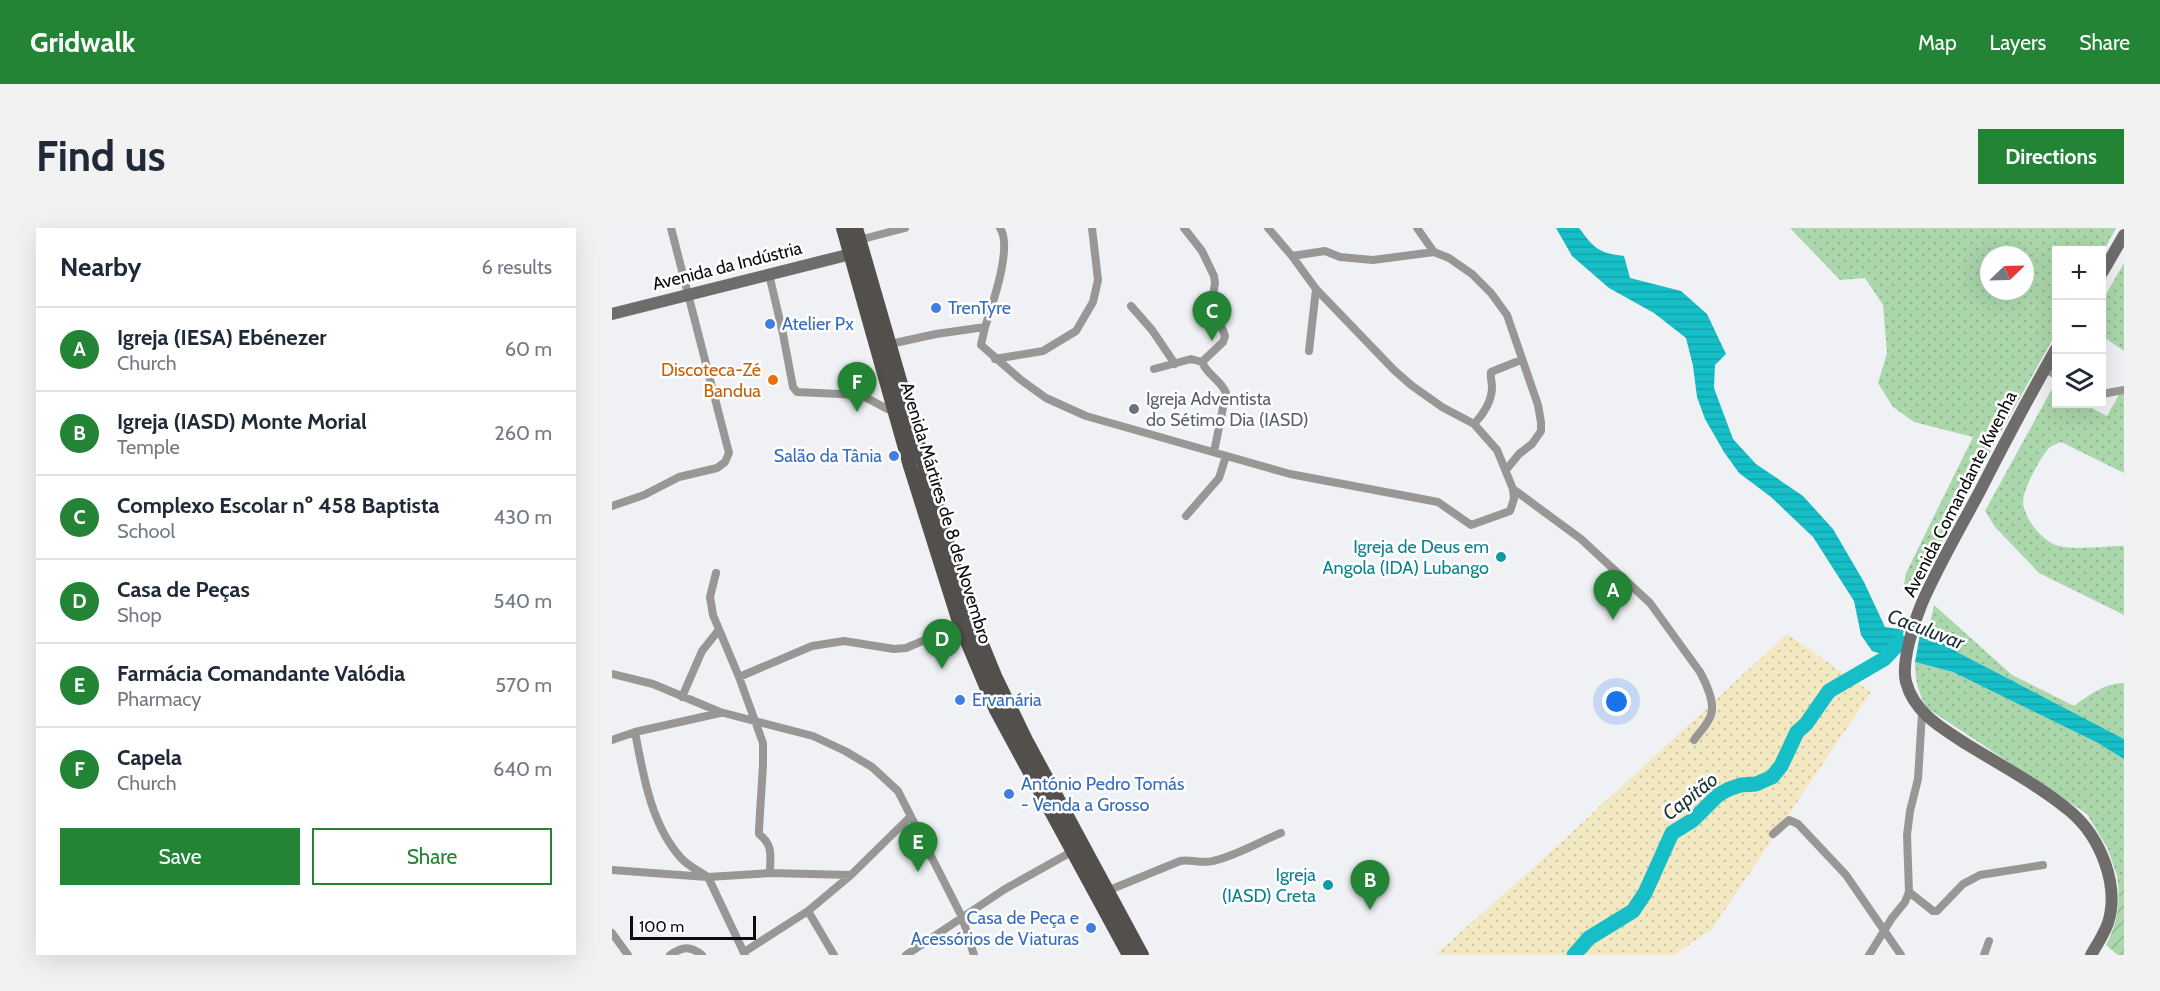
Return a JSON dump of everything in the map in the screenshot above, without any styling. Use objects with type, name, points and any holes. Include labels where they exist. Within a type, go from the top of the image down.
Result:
[{"type":"main road","name":"Avenida Mártires de 8 de Novembro","points":[[843,228],[926,519],[960,626],[996,710],[1129,955]]},
{"type":"main road","name":"Avenida Mártires de 8 de Novembro","points":[[858,234],[954,565],[983,647],[1012,714],[1142,955]]},
{"type":"main road","points":[[2106,266],[2124,235]]},
{"type":"main road","name":"Avenida da Indústria","points":[[612,314],[850,254]]},
{"type":"main road","name":"Avenida Comandante Kwenha","points":[[2055,354],[2051,372],[1944,559],[1922,604],[1912,630],[1905,663],[1905,681],[1922,713],[2054,800],[2085,826],[2107,869],[2112,904],[2108,923],[2091,955]]},
{"type":"street","points":[[612,506],[644,495],[679,477],[717,468],[725,462],[729,453],[671,228]]},
{"type":"street","points":[[858,234],[905,228]]},
{"type":"street","points":[[995,359],[1043,351],[1076,332],[1094,302],[1098,280],[1092,228]]},
{"type":"street","points":[[1184,228],[1202,251],[1214,276],[1212,302],[1225,336],[1223,342],[1202,362]]},
{"type":"street","points":[[1004,230],[1006,242],[1002,263],[981,345],[995,359],[1046,398],[1086,416],[1290,474],[1438,502],[1471,525],[1510,511],[1514,499],[1513,489],[1497,450],[1474,424],[1442,407],[1411,385],[1316,290],[1292,256],[1268,228]]},
{"type":"street","points":[[1417,228],[1434,252]]},
{"type":"street","points":[[1292,256],[1325,252],[1340,257],[1373,260],[1434,252],[1449,258],[1472,274],[1491,293],[1507,315],[1538,405],[1541,422],[1541,431],[1532,444],[1519,454],[1506,470]]},
{"type":"street","points":[[769,274],[793,387],[797,392],[861,395],[896,413]]},
{"type":"street","points":[[1309,351],[1316,290]]},
{"type":"street","points":[[1131,306],[1152,330],[1175,364]]},
{"type":"street","points":[[890,344],[985,327]]},
{"type":"street","points":[[1154,369],[1191,359],[1202,362]]},
{"type":"street","points":[[1474,424],[1487,407],[1492,386],[1491,372],[1521,360]]},
{"type":"street","points":[[1202,362],[1205,369],[1224,386],[1226,393],[1214,452]]},
{"type":"street","points":[[2106,393],[2124,390]]},
{"type":"street","points":[[1186,516],[1219,478],[1226,456]]},
{"type":"street","points":[[1513,489],[1581,539],[1650,603],[1700,672],[1711,710],[1708,720],[1694,740]]},
{"type":"street","points":[[716,573],[711,587],[710,605],[718,631],[756,721],[762,743],[759,834],[770,847],[770,873]]},
{"type":"street","points":[[739,677],[812,646],[844,641],[894,649],[906,648],[960,626]]},
{"type":"street","points":[[682,697],[702,651],[718,631]]},
{"type":"street","points":[[612,674],[653,684],[720,712],[813,736],[872,767],[898,790],[962,917],[974,955]]},
{"type":"street","points":[[612,740],[635,732],[720,712]]},
{"type":"street","points":[[1869,955],[1905,902],[1909,892],[1907,835],[1918,779],[1922,713]]},
{"type":"street","points":[[635,732],[656,816],[682,860],[708,877],[745,953],[808,911],[851,875],[910,817]]},
{"type":"street","points":[[1773,834],[1789,820],[1798,824],[1846,875],[1901,955]]},
{"type":"street","points":[[1107,891],[1180,861],[1192,859],[1202,862],[1214,861],[1281,833]]},
{"type":"street","points":[[906,955],[1005,889],[1073,851]]},
{"type":"street","points":[[1909,892],[1935,911],[1963,885],[1980,875],[2043,865]]},
{"type":"street","points":[[612,870],[708,877],[770,873],[851,875]]},
{"type":"street","points":[[808,911],[834,955]]},
{"type":"street","points":[[612,933],[628,955]]},
{"type":"street","points":[[1984,955],[1989,941]]},
{"type":"street","points":[[670,955],[681,948],[689,947],[702,955]]},
{"type":"green space","points":[[1790,228],[2116,228],[2106,247],[2052,246],[2052,340],[1919,585],[1903,590],[1906,573],[1973,437],[1914,422],[1893,407],[1878,383],[1887,353],[1883,305],[1865,278],[1840,280]]},
{"type":"green space","points":[[2124,263],[2124,351],[2106,339],[2106,294]]},
{"type":"green space","points":[[2124,386],[2124,473],[2061,442],[2049,448],[2041,459],[2029,482],[2023,502],[2024,509],[2035,529],[2053,544],[2074,548],[2124,546],[2124,615],[2039,573],[1995,527],[1985,511],[2052,389],[2052,408],[2092,408],[2107,416]]},
{"type":"green space","points":[[1934,605],[2012,675],[2074,706],[2104,687],[2124,683],[2124,739],[1957,652],[1928,632]]},
{"type":"green space","points":[[1915,662],[1953,672],[2096,742],[2124,759],[2124,881],[2117,876],[2108,849],[2087,814],[1927,708],[1918,686]]},
{"type":"green space","points":[[2117,876],[2124,881],[2124,955],[2118,955],[2106,945],[2118,911]]},
{"type":"sand","points":[[1787,634],[1871,692],[1712,929],[1674,955],[1435,955],[1532,869]]},
{"type":"water","points":[[1556,228],[1579,228],[1597,248],[1624,256],[1630,278],[1681,291],[1707,314],[1726,354],[1715,365],[1714,388],[1733,439],[1756,464],[1803,496],[1833,529],[1864,582],[1885,627],[1904,630],[1899,652],[1893,657],[1872,651],[1861,635],[1854,601],[1813,537],[1771,497],[1739,473],[1724,452],[1705,419],[1697,397],[1686,338],[1654,313],[1609,288],[1572,256]]},
{"type":"water","points":[[1928,632],[1957,652],[2124,739],[2124,759],[2096,742],[1953,672],[1915,662],[1920,634]]},
{"type":"waterway","name":"Capitão","points":[[1574,955],[1589,938],[1633,911],[1645,893],[1672,833],[1693,820],[1718,795],[1729,789],[1756,784],[1772,777],[1781,766],[1797,732],[1806,724],[1829,691],[1884,659],[1900,642]]},
{"type":"place","name":"TrenTyre","points":[[936,308]]},
{"type":"place","name":"Atelier Px","points":[[770,324]]},
{"type":"place","name":"Complexo Escolar nº 458 Baptista","points":[[1212,341]]},
{"type":"place","name":"Discoteca-Zé Bandua","points":[[773,380]]},
{"type":"place","name":"Igreja Adventista do Sétimo Dia (IASD)","points":[[1134,409]]},
{"type":"place","name":"Capela","points":[[857,412]]},
{"type":"place","name":"Salão da Tânia","points":[[894,456]]},
{"type":"place","name":"Igreja de Deus em Angola (IDA) Lubango","points":[[1501,557]]},
{"type":"place","name":"Igreja (IESA) Ebénezer","points":[[1613,620]]},
{"type":"place","name":"Casa de Peças","points":[[942,669]]},
{"type":"place","name":"Ervanária","points":[[960,700]]},
{"type":"place","name":"António Pedro Tomás - Venda a Grosso","points":[[1009,794]]},
{"type":"place","name":"Farmácia Comandante Valódia","points":[[918,872]]},
{"type":"place","name":"Igreja (IASD) Creta","points":[[1328,885]]},
{"type":"place","name":"Igreja (IASD) Monte Morial","points":[[1370,910]]},
{"type":"place","name":"Casa de Peça e Acessórios de Viaturas","points":[[1091,928]]},
{"type":"water label","name":"Caculuvar","points":[[1926,629]]}]
